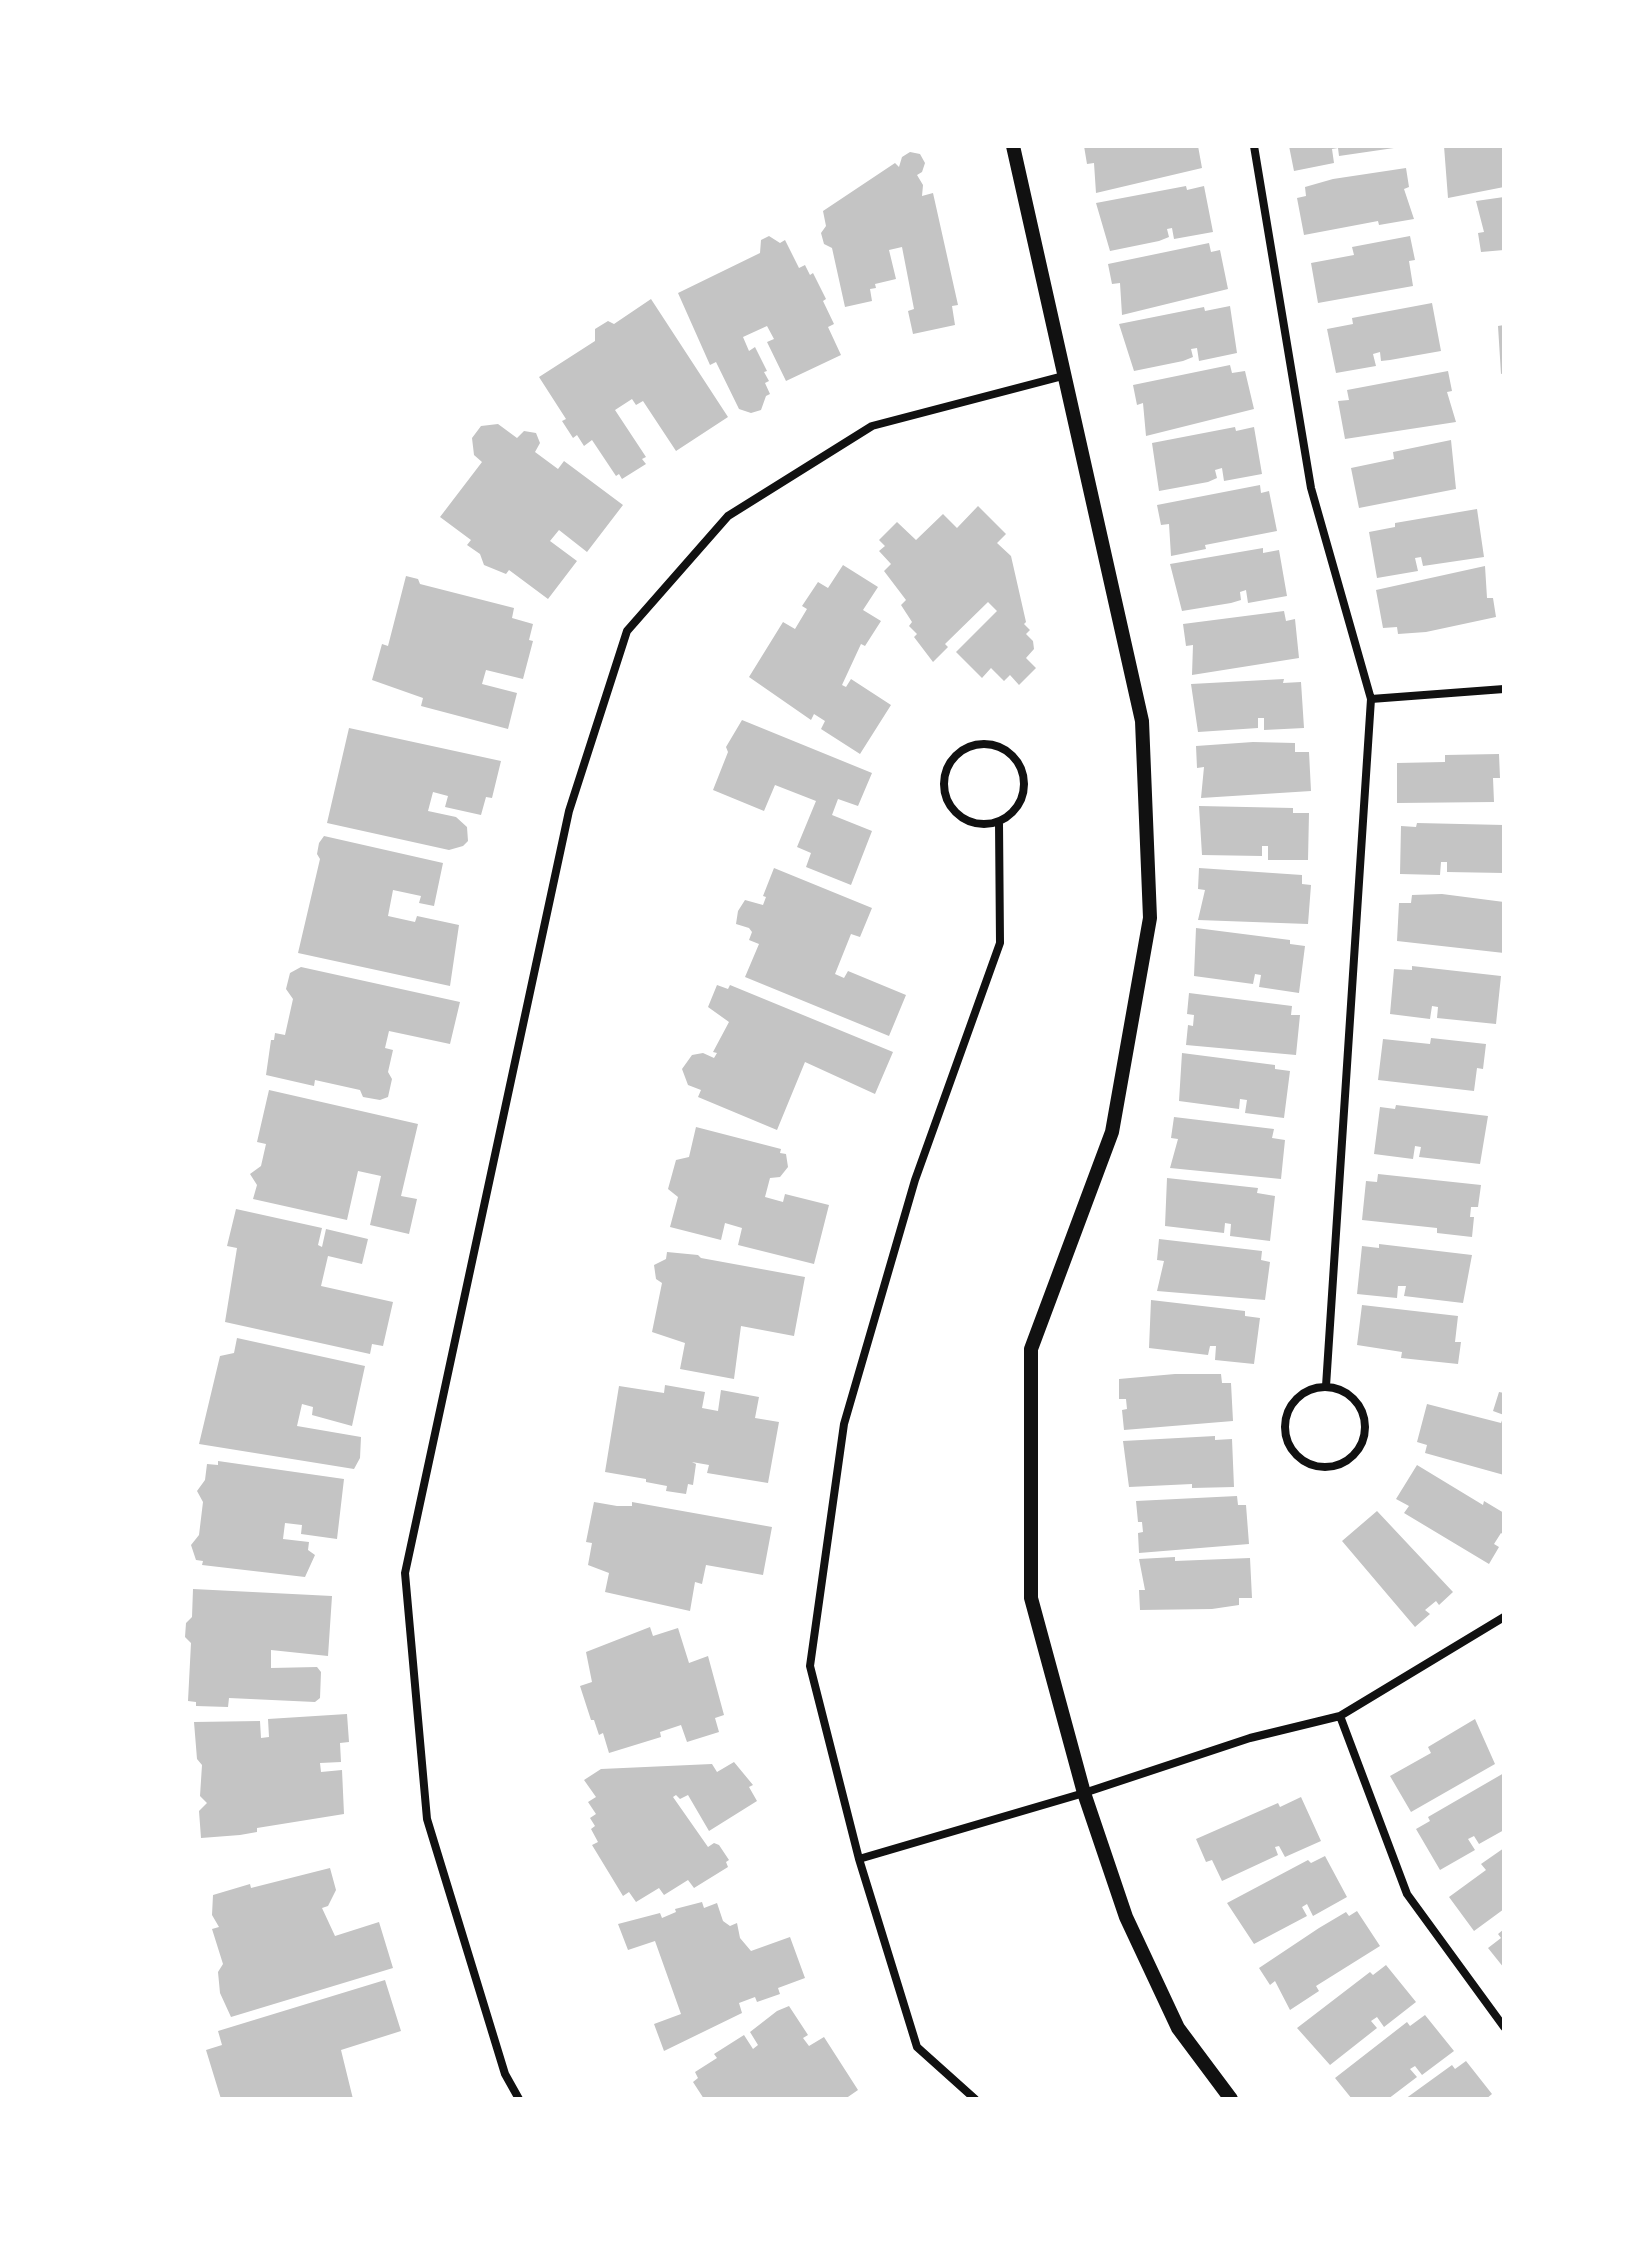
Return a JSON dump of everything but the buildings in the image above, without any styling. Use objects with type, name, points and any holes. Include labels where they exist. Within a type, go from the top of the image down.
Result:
[{"type":"street","points":[[1013,146],[1142,721],[1150,918],[1112,1132],[1031,1349],[1031,1598],[1084,1793],[1126,1917],[1178,2028],[1231,2099]]},
{"type":"street","points":[[1254,146],[1311,488],[1371,699],[1326,1386]]},
{"type":"street","points":[[519,2099],[505,2074],[427,1819],[405,1573],[569,811],[627,631],[728,516],[872,426],[1063,376]]},
{"type":"street","points":[[1371,699],[1504,689]]},
{"type":"street","points":[[985,743],[1001,746],[1014,756],[1022,769],[1025,785],[1022,800],[1013,813],[999,822],[983,825],[968,821],[955,812],[946,799],[943,783],[947,767],[956,754],[970,746],[985,743]]},
{"type":"street","points":[[975,2099],[917,2047],[859,1859],[810,1666],[844,1424],[915,1180],[1000,943],[999,822]]},
{"type":"street","points":[[1326,1386],[1342,1390],[1355,1399],[1363,1412],[1366,1428],[1362,1443],[1353,1456],[1340,1465],[1324,1468],[1308,1464],[1295,1455],[1286,1442],[1284,1426],[1287,1411],[1297,1398],[1310,1389],[1326,1386]]},
{"type":"street","points":[[859,1859],[1084,1793],[1250,1738],[1340,1716],[1504,1617]]},
{"type":"street","points":[[1340,1716],[1407,1894],[1504,2027]]}]
